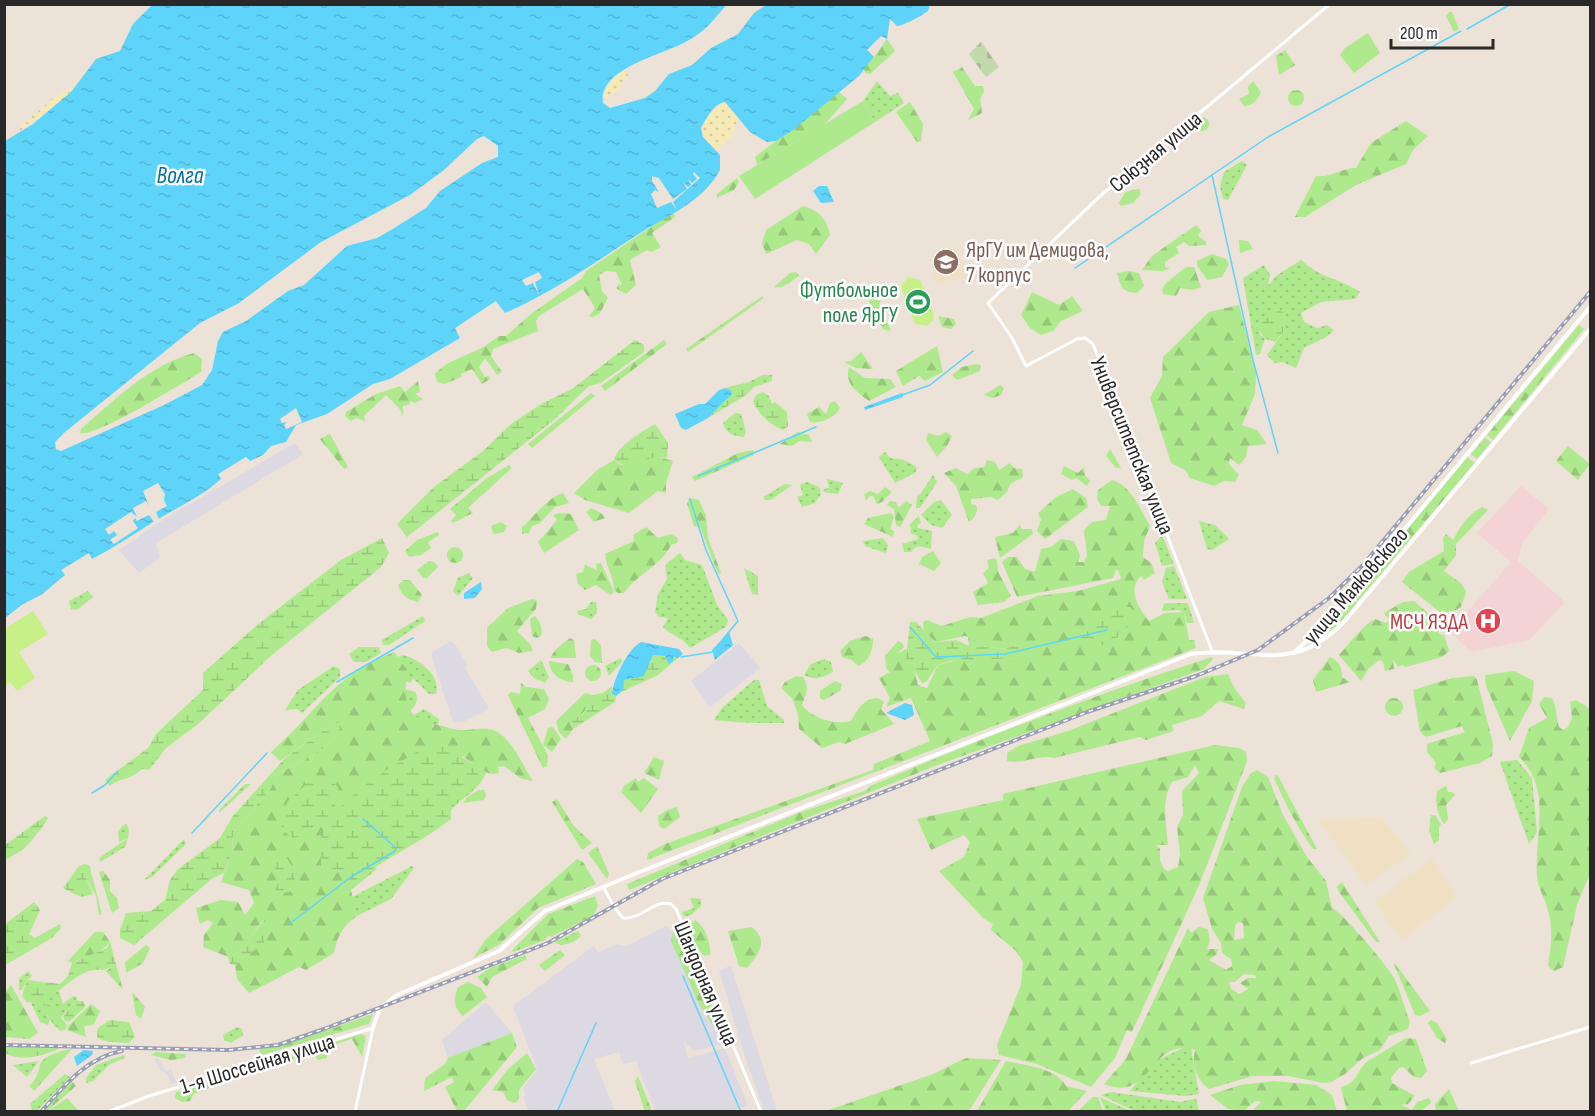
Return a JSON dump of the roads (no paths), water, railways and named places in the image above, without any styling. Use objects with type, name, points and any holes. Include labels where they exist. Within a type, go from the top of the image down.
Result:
[{"type":"main road","name":"улица Маяковского","points":[[1290,654],[1309,641],[1324,626],[1590,307]]},
{"type":"main road","name":"улица Маяковского","points":[[1290,654],[1308,650],[1332,634],[1590,329]]},
{"type":"main road","points":[[1324,626],[1326,631],[1332,634]]},
{"type":"main road","points":[[373,1028],[380,1008],[397,995],[499,951],[545,911],[1044,710],[1191,654],[1212,651],[1271,656],[1290,654]]},
{"type":"street","name":"Союзная улица","points":[[988,304],[996,293],[1100,197],[1283,46],[1330,4]]},
{"type":"street","name":"Университетская улица","points":[[988,304],[1012,338],[1026,366],[1077,339],[1085,338],[1093,344],[1212,651]]},
{"type":"street","name":"Шандорная улица","points":[[604,888],[623,918],[631,918],[661,903],[671,904],[676,909],[761,1112]]},
{"type":"street","points":[[1471,1064],[1590,1027]]},
{"type":"street","name":"1-я Шоссейная улица","points":[[108,1112],[149,1096],[373,1028]]},
{"type":"street","points":[[355,1112],[373,1028]]},
{"type":"water","name":"Волга","points":[[152,5],[726,5],[695,36],[678,46],[635,64],[611,80],[604,91],[603,103],[610,108],[645,98],[655,91],[669,74],[692,65],[711,48],[738,34],[754,13],[766,5],[930,5],[928,11],[904,24],[897,26],[890,19],[887,39],[859,76],[793,130],[776,141],[767,142],[750,132],[725,102],[721,103],[711,112],[701,128],[703,137],[720,155],[720,170],[713,181],[694,200],[523,305],[505,313],[496,301],[455,328],[460,338],[390,379],[373,384],[327,414],[296,425],[286,442],[271,446],[263,455],[250,461],[246,457],[218,474],[221,479],[197,497],[100,555],[92,559],[89,553],[61,570],[65,575],[41,595],[23,604],[5,618],[5,141],[33,124],[71,92],[96,59],[120,51],[133,24]],"holes":[[[484,136],[498,146],[498,157],[482,163],[440,191],[426,208],[377,238],[347,246],[304,285],[288,291],[246,321],[223,332],[218,341],[212,370],[202,385],[164,405],[61,451],[56,449],[55,442],[65,432],[200,323],[239,303],[321,242],[410,195],[444,170],[477,139]]]},
{"type":"water","points":[[819,186],[827,186],[834,202],[821,203],[813,191]]},
{"type":"water","points":[[725,388],[731,390],[732,394],[708,418],[686,430],[681,428],[675,414],[699,404],[705,404],[719,390]]},
{"type":"water","points":[[902,393],[903,397],[865,410],[864,407]]},
{"type":"water","points":[[481,582],[482,589],[475,598],[464,599],[464,593]]},
{"type":"water","points":[[729,632],[733,645],[715,660],[712,650]]},
{"type":"water","points":[[641,642],[679,649],[683,654],[678,658],[673,657],[673,661],[669,664],[665,656],[653,655],[644,676],[624,680],[623,690],[616,696],[612,694],[622,665],[631,651]]},
{"type":"water","points":[[905,703],[912,705],[914,715],[905,720],[886,713]]},
{"type":"water","points":[[84,1050],[93,1051],[92,1055],[77,1066],[74,1057]]},
{"type":"waterway","points":[[1467,29],[1511,4]]},
{"type":"waterway","points":[[1075,268],[1268,137],[1461,31]]},
{"type":"waterway","points":[[1212,175],[1253,360],[1278,453]]},
{"type":"waterway","points":[[902,395],[930,385],[973,351]]},
{"type":"waterway","points":[[698,476],[816,427]]},
{"type":"waterway","points":[[690,499],[706,550],[738,621],[723,639]]},
{"type":"waterway","points":[[910,627],[936,657],[1005,654],[1107,630]]},
{"type":"waterway","points":[[337,682],[413,638]]},
{"type":"waterway","points":[[681,657],[713,652]]},
{"type":"waterway","points":[[192,833],[267,753]]},
{"type":"waterway","points":[[92,793],[105,785],[118,771]]},
{"type":"waterway","points":[[289,924],[351,877],[395,851],[396,848],[363,819]]},
{"type":"waterway","points":[[683,976],[741,1112]]},
{"type":"waterway","points":[[557,1112],[596,1023]]},
{"type":"railway","points":[[4,1045],[228,1050],[278,1045],[548,943],[662,879],[1087,712],[1196,676],[1258,650],[1329,598],[1363,565],[1590,292]]},
{"type":"railway","points":[[41,1112],[67,1083],[87,1066],[109,1054],[122,1051]]},
{"type":"place","name":"ЯрГУ им Демидова, 7 корпус","points":[[946,262]]},
{"type":"place","name":"Футбольное поле ЯрГУ","points":[[918,302]]},
{"type":"place","name":"МСЧ ЯЗДА","points":[[1488,621]]}]
